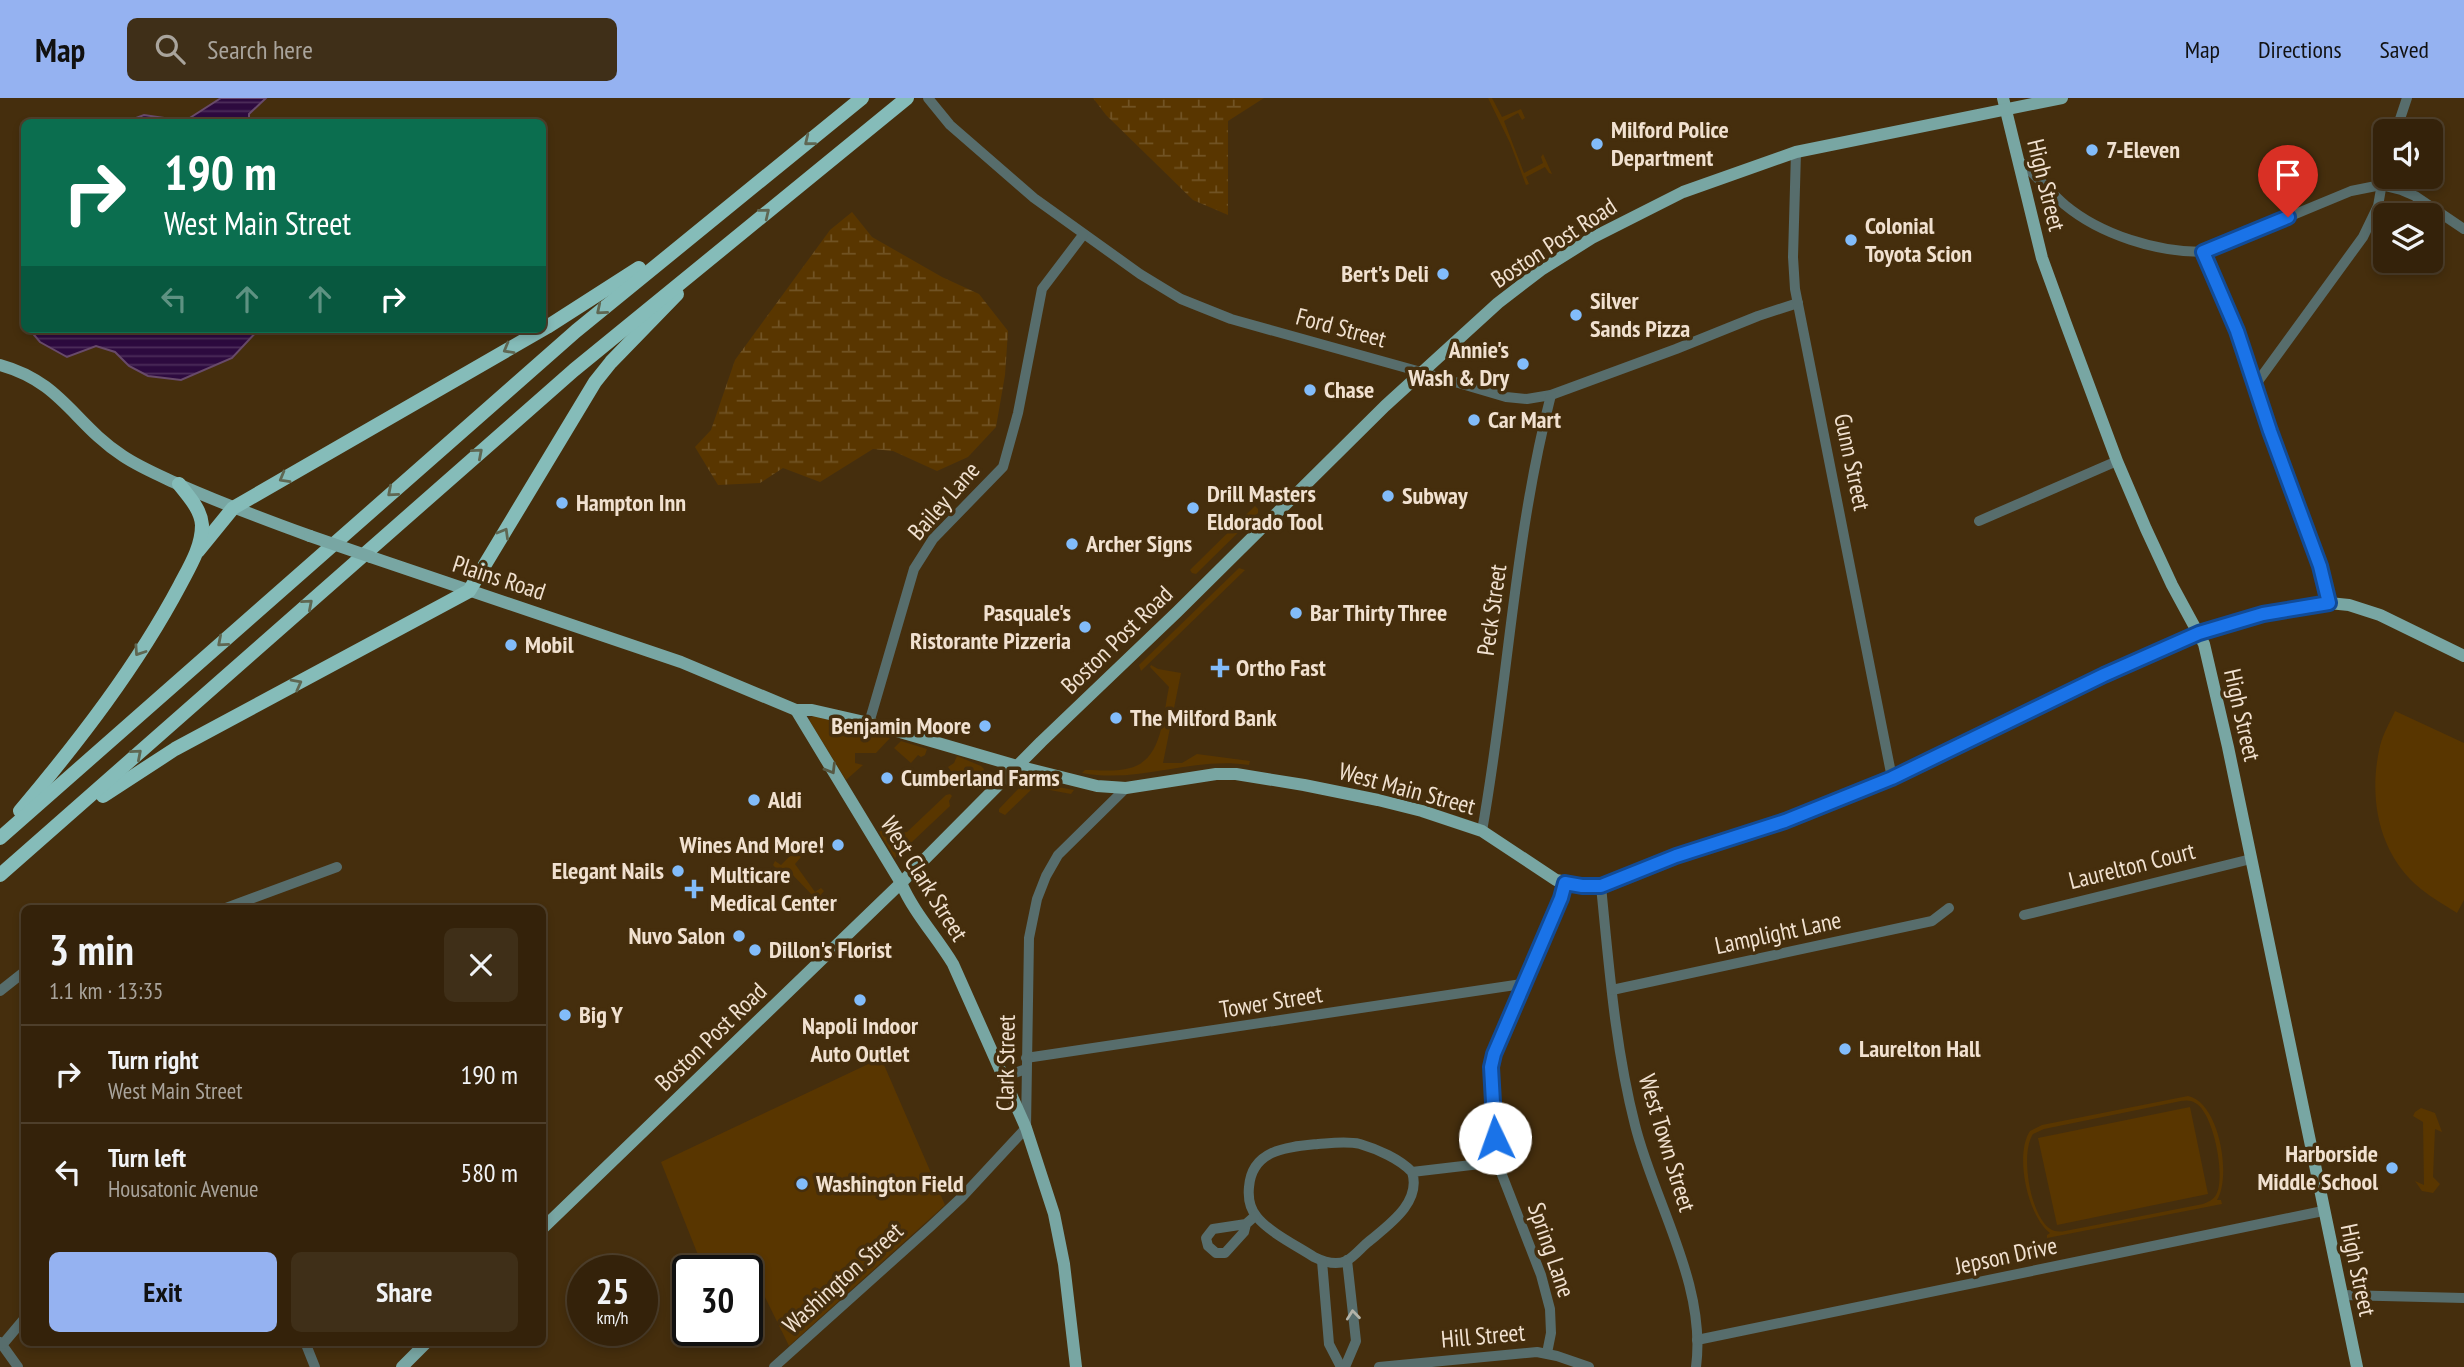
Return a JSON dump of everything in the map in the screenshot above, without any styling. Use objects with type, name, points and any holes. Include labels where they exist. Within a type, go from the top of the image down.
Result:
[{"type":"highway","points":[[0,836],[550,354],[710,220],[862,98]]},
{"type":"highway","points":[[0,875],[548,393],[906,98]]},
{"type":"highway","points":[[546,327],[710,220]]},
{"type":"highway","points":[[31,848],[111,789],[159,759],[470,592],[595,382],[634,338],[735,237]]},
{"type":"highway","points":[[0,836],[78,742],[163,617],[198,551],[233,508],[536,333]]},
{"type":"highway","points":[[179,484],[198,510],[202,525],[198,551]]},
{"type":"main road","name":"Boston Post Road","points":[[546,1225],[901,883],[1017,766],[1422,372],[1498,303],[1541,270],[1592,237],[1699,185],[1796,152],[2004,104],[2062,98]]},
{"type":"main road","name":"High Street","points":[[2004,104],[2042,258],[2117,461],[2172,585],[2204,644],[2228,747],[2357,1367]]},
{"type":"main road","name":"Plains Road","points":[[0,365],[40,381],[110,447],[151,471],[233,508],[470,592],[571,623],[681,662],[796,710],[812,710],[869,723],[1017,766]]},
{"type":"main road","name":"West Main Street","points":[[1017,766],[1083,784],[1126,788],[1216,774],[1236,774],[1378,800],[1482,831],[1549,876],[1565,883],[1601,886],[1676,856],[1809,812],[1892,778],[2104,675],[2199,633],[2263,614],[2329,603],[2349,605],[2380,615],[2464,656]]},
{"type":"main road","name":"West Clark Street","points":[[796,710],[901,883],[911,905],[942,946],[962,979],[1026,1128]]},
{"type":"main road","name":"Clark Street","points":[[1026,1128],[1059,1236],[1076,1367]]},
{"type":"main road","points":[[402,1367],[423,1346]]},
{"type":"street","name":"Ford Street","points":[[928,98],[950,125],[1034,198],[1166,291],[1205,311],[1506,397],[1527,399],[1551,395],[1798,303]]},
{"type":"street","points":[[2400,119],[2407,98]]},
{"type":"street","name":"Gunn Street","points":[[1796,152],[1793,257],[1798,303],[1892,778]]},
{"type":"street","points":[[2018,160],[2065,205],[2096,225],[2128,238],[2178,251],[2203,252],[2351,191],[2373,187]]},
{"type":"street","points":[[2256,384],[2363,237],[2378,206],[2381,189]]},
{"type":"street","points":[[2396,189],[2415,196],[2464,229]]},
{"type":"street","name":"Bailey Lane","points":[[869,723],[914,569],[933,539],[1003,467],[1018,413],[1042,289],[1083,235]]},
{"type":"street","points":[[2203,252],[2237,331],[2270,431],[2320,566],[2329,603]]},
{"type":"street","name":"Peck Street","points":[[1482,831],[1494,762],[1519,560],[1551,395]]},
{"type":"street","points":[[1979,521],[2117,461]]},
{"type":"street","name":"Clark Street","points":[[1026,1128],[1029,938],[1041,887],[1058,855],[1126,788]]},
{"type":"street","name":"Laurelton Court","points":[[2024,915],[2251,859]]},
{"type":"street","points":[[251,904],[337,867]]},
{"type":"street","name":"Spring Lane","points":[[1547,1353],[1551,1333],[1550,1309],[1541,1275],[1497,1162],[1491,1067],[1522,984],[1561,898],[1565,883]]},
{"type":"street","name":"West Town Street","points":[[1601,886],[1619,1049],[1644,1158],[1682,1260],[1692,1300],[1697,1340],[1696,1367]]},
{"type":"street","name":"Lamplight Lane","points":[[1612,990],[1932,921],[1949,908]]},
{"type":"street","points":[[0,991],[21,974]]},
{"type":"street","name":"Tower Street","points":[[1026,1064],[1522,984]]},
{"type":"street","points":[[1003,1077],[1026,1064]]},
{"type":"street","name":"Washington Street","points":[[774,1367],[946,1212],[1026,1128]]},
{"type":"street","points":[[1412,1172],[1413,1190],[1401,1212],[1347,1260],[1335,1263],[1322,1261],[1255,1216],[1248,1196],[1250,1178],[1263,1157],[1277,1149],[1341,1142],[1360,1144],[1402,1164],[1412,1172],[1497,1162]]},
{"type":"street","name":"Jepson Drive","points":[[1697,1340],[2323,1211]]},
{"type":"street","points":[[1247,1224],[1255,1216]]},
{"type":"street","points":[[1343,1367],[1356,1341],[1347,1260]]},
{"type":"street","points":[[1322,1261],[1329,1344],[1343,1367]]},
{"type":"street","points":[[2342,1295],[2464,1298]]},
{"type":"street","points":[[18,1367],[1,1343],[21,1322]]},
{"type":"street","points":[[307,1346],[315,1367]]},
{"type":"street","name":"Hill Street","points":[[1379,1367],[1519,1352],[1547,1353],[1589,1367]]},
{"type":"green space","points":[[1093,98],[1264,98],[1228,121],[1228,215],[1193,200],[1106,115]]},
{"type":"green space","points":[[1488,98],[1492,98],[1502,117],[1521,109],[1525,118],[1522,120],[1518,113],[1504,121],[1524,173],[1543,163],[1543,154],[1552,174],[1545,167],[1526,177],[1529,184],[1526,185],[1510,143]]},
{"type":"green space","points":[[852,212],[872,237],[942,277],[979,294],[1008,331],[1005,375],[996,427],[968,457],[937,471],[893,451],[873,449],[820,482],[783,468],[760,483],[718,485],[695,447],[711,430],[735,360],[830,230]]},
{"type":"green space","points":[[1255,506],[1258,513],[1196,574],[1192,573],[1190,570]]},
{"type":"green space","points":[[1239,568],[1245,570],[1141,671],[1139,665]]},
{"type":"green space","points":[[1151,665],[1181,673],[1163,763],[1182,763],[1197,754],[1250,761],[1249,765],[1207,764],[1124,775],[1082,773],[1085,770],[1130,768],[1149,756],[1160,735],[1169,687]]},
{"type":"green space","points":[[2395,711],[2464,743],[2464,900],[2457,913],[2425,892],[2406,875],[2386,842],[2380,824],[2375,785],[2377,765],[2381,742]]},
{"type":"green space","points":[[815,716],[891,736],[834,723],[890,738],[876,753],[855,753],[855,763],[863,765],[846,780],[809,720]]},
{"type":"green space","points":[[901,741],[927,749],[925,755],[918,755],[911,763],[894,748]]},
{"type":"green space","points":[[957,756],[984,769],[983,774],[972,785],[961,785],[948,767],[954,763]]},
{"type":"green space","points":[[1037,783],[1074,790],[1071,794],[1034,787],[1005,815],[999,812],[1020,787]]},
{"type":"green space","points":[[950,794],[950,806],[895,858],[879,832],[887,827],[899,833],[907,832]]},
{"type":"green space","points":[[791,848],[801,857],[795,864],[815,892],[821,888],[824,891],[813,904],[810,903],[814,897],[788,870],[781,874],[773,865],[775,861],[781,865],[791,855],[787,849]]},
{"type":"green space","name":"Washington Field","points":[[881,1058],[945,1205],[789,1346],[763,1293],[763,1255],[698,1255],[661,1162]]},
{"type":"green space","points":[[2188,1096],[2199,1101],[2215,1125],[2223,1158],[2221,1189],[2217,1200],[2221,1200],[2222,1204],[2047,1238],[2050,1233],[2035,1214],[2023,1170],[2025,1142],[2030,1131],[2042,1125]],"holes":[[[2183,1101],[2193,1102],[2203,1111],[2217,1147],[2219,1186],[2216,1195],[2209,1202],[2063,1231],[2053,1230],[2042,1221],[2032,1197],[2027,1168],[2029,1143],[2033,1134],[2044,1129]]]},
{"type":"green space","points":[[2190,1107],[2208,1194],[2057,1225],[2038,1138]]},
{"type":"green space","points":[[2421,1108],[2435,1113],[2442,1132],[2435,1129],[2433,1177],[2440,1184],[2433,1193],[2422,1191],[2415,1181],[2424,1185],[2423,1122],[2413,1116]]},
{"type":"shaded area","points":[[221,98],[266,98],[249,114],[249,119],[188,119]]},
{"type":"shaded area","points":[[144,115],[171,119],[133,119]]},
{"type":"shaded area","points":[[32,333],[255,333],[232,358],[181,380],[148,376],[129,366],[115,352],[96,346],[67,357],[40,342]]},
{"type":"place","name":"Milford Police Department","points":[[1597,144]]},
{"type":"place","name":"7-Eleven","points":[[2092,150]]},
{"type":"place","name":"Colonial Toyota Scion","points":[[1851,240]]},
{"type":"place","name":"Bert's Deli","points":[[1443,274]]},
{"type":"place","name":"Silver Sands Pizza","points":[[1576,315]]},
{"type":"place","name":"Annie's Wash & Dry","points":[[1523,364]]},
{"type":"place","name":"Chase","points":[[1310,390]]},
{"type":"place","name":"Car Mart","points":[[1474,420]]},
{"type":"place","name":"Subway","points":[[1388,496]]},
{"type":"place","name":"Hampton Inn","points":[[562,503]]},
{"type":"place","name":"Drill Masters Eldorado Tool","points":[[1193,508]]},
{"type":"place","name":"Archer Signs","points":[[1072,544]]},
{"type":"place","name":"Bar Thirty Three","points":[[1296,613]]},
{"type":"place","name":"Pasquale's Ristorante Pizzeria","points":[[1085,627]]},
{"type":"place","name":"Mobil","points":[[511,645]]},
{"type":"place","name":"Ortho Fast","points":[[1220,668]]},
{"type":"place","name":"The Milford Bank","points":[[1116,718]]},
{"type":"place","name":"Benjamin Moore","points":[[985,726]]},
{"type":"place","name":"Cumberland Farms","points":[[887,778]]},
{"type":"place","name":"Aldi","points":[[754,800]]},
{"type":"place","name":"Wines And More!","points":[[838,845]]},
{"type":"place","name":"Elegant Nails","points":[[678,871]]},
{"type":"place","name":"Multicare Medical Center","points":[[694,889]]},
{"type":"place","name":"Nuvo Salon","points":[[739,936]]},
{"type":"place","name":"Dillon's Florist","points":[[755,950]]},
{"type":"place","name":"Napoli Indoor Auto Outlet","points":[[860,1000]]},
{"type":"place","name":"Big Y","points":[[565,1015]]},
{"type":"place","name":"Laurelton Hall","points":[[1845,1049]]},
{"type":"place","name":"Harborside Middle School","points":[[2392,1168]]},
{"type":"place","name":"Washington Field","points":[[802,1184]]},
{"type":"route","points":[[1495,1138],[1491,1067],[1494,1054],[1565,883],[1601,886],[1676,856],[1785,821],[1892,778],[2104,675],[2199,633],[2263,614],[2329,603],[2308,530],[2270,431],[2237,331],[2203,252],[2288,217]]}]
